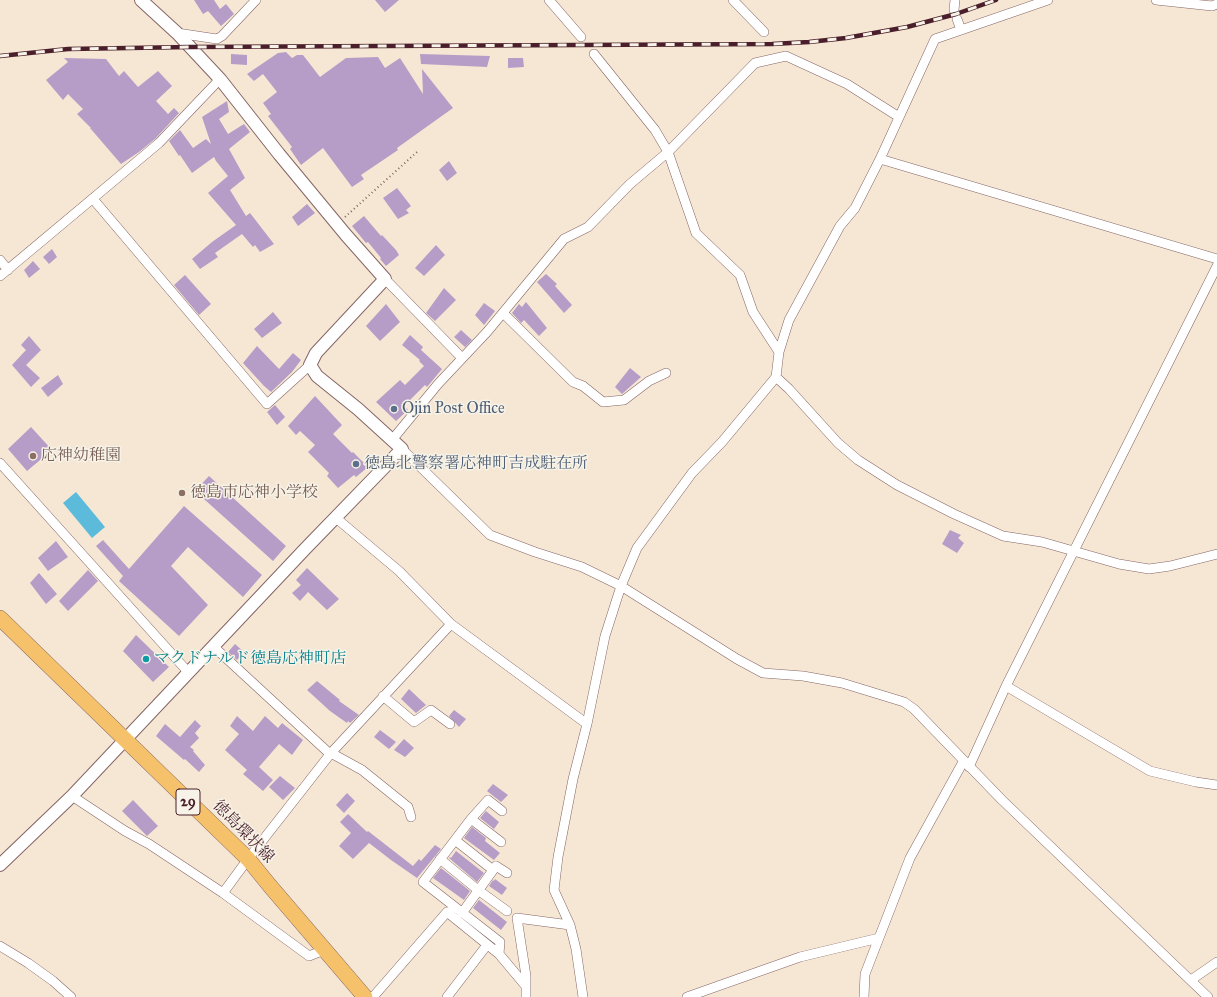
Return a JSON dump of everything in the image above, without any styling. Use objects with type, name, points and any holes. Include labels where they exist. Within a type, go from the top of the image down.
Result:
[{"type":"main road","name":"徳島環状線","points":[[0,618],[248,859],[365,997]]},
{"type":"street","points":[[141,0],[177,33],[220,79],[337,224],[385,279],[462,358]]},
{"type":"street","points":[[177,33],[217,39],[222,36],[256,0]]},
{"type":"street","points":[[549,0],[581,37]]},
{"type":"street","points":[[733,0],[764,32]]},
{"type":"street","points":[[954,10],[955,0]]},
{"type":"street","points":[[583,997],[576,949],[570,925],[554,890],[561,841],[573,779],[587,724],[604,636],[621,586],[637,548],[692,473],[722,442],[776,376],[779,352],[789,320],[840,226],[855,208],[880,159],[935,39],[1048,0]]},
{"type":"street","points":[[1156,0],[1212,6],[1217,4]]},
{"type":"street","points":[[957,19],[961,30]]},
{"type":"street","points":[[594,54],[655,130],[668,152],[696,234],[740,275],[753,312],[779,352]]},
{"type":"street","points":[[392,440],[438,384],[503,313],[564,239],[588,227],[630,184],[668,152],[755,63],[786,56],[847,84],[899,117]]},
{"type":"street","points":[[0,276],[159,143],[220,79]]},
{"type":"street","points":[[880,159],[1217,259]]},
{"type":"street","points":[[93,199],[267,404],[310,365],[316,354],[385,279]]},
{"type":"street","points":[[0,260],[8,270]]},
{"type":"street","points":[[864,997],[865,974],[910,858],[966,764],[1217,266]]},
{"type":"street","points":[[503,313],[573,382],[583,386],[603,402],[624,400],[649,381],[666,373]]},
{"type":"street","points":[[310,365],[317,376],[358,409],[392,440],[490,535],[535,552],[582,567],[621,586],[737,659],[763,673],[803,676],[842,683],[904,702],[914,709],[1002,800],[1208,997]]},
{"type":"street","points":[[776,376],[838,443],[858,460],[897,485],[954,514],[1003,536],[1042,542],[1119,564],[1149,569],[1170,566],[1217,554]]},
{"type":"street","points":[[0,865],[72,796],[305,549],[402,450]]},
{"type":"street","points":[[0,463],[189,673]]},
{"type":"street","points":[[336,518],[399,571],[451,624],[587,724]]},
{"type":"street","points":[[223,893],[330,753],[451,624]]},
{"type":"street","points":[[214,647],[330,753],[362,770],[408,807],[411,817]]},
{"type":"street","points":[[1006,686],[1150,771],[1196,782],[1217,785]]},
{"type":"street","points":[[383,696],[414,722],[431,710],[450,724]]},
{"type":"street","points":[[72,796],[223,893],[309,956],[324,950]]},
{"type":"street","points":[[499,954],[500,942],[422,882],[471,819],[488,800],[502,811]]},
{"type":"street","points":[[471,819],[502,842]]},
{"type":"street","points":[[455,840],[493,870]]},
{"type":"street","points":[[440,859],[507,911]]},
{"type":"street","points":[[462,913],[496,866],[507,872]]},
{"type":"street","points":[[373,997],[447,912],[499,954],[526,985]]},
{"type":"street","points":[[526,997],[526,976],[517,918],[570,925]]},
{"type":"street","points":[[687,997],[800,957],[879,938]]},
{"type":"street","points":[[447,997],[488,945]]},
{"type":"street","points":[[0,946],[28,963],[53,981],[71,997]]},
{"type":"street","points":[[1191,980],[1217,962]]},
{"type":"path","points":[[337,224],[417,152]]},
{"type":"water","points":[[76,492],[105,527],[92,538],[63,503]]},
{"type":"building","points":[[194,0],[214,0],[220,9],[226,4],[234,14],[221,26],[208,11],[203,14]]},
{"type":"building","points":[[375,0],[399,0],[385,12]]},
{"type":"building","points":[[286,52],[292,58],[297,55],[303,55],[320,77],[346,58],[378,57],[385,68],[400,58],[423,94],[422,69],[453,108],[397,148],[398,150],[361,175],[364,179],[352,187],[323,148],[301,165],[290,149],[292,147],[268,116],[271,114],[263,103],[277,92],[263,74],[254,81],[247,74],[278,53]]},
{"type":"building","points":[[231,54],[247,55],[247,65],[231,64]]},
{"type":"building","points":[[420,54],[490,56],[487,67],[421,64]]},
{"type":"building","points":[[64,58],[106,59],[119,76],[124,71],[138,87],[158,71],[172,86],[156,101],[168,114],[174,108],[179,113],[155,139],[121,164],[91,128],[77,114],[83,109],[68,94],[63,100],[46,80],[68,62]]},
{"type":"building","points":[[508,58],[523,58],[524,67],[508,68]]},
{"type":"building","points":[[227,101],[229,112],[219,119],[228,134],[244,124],[250,132],[229,149],[245,178],[230,190],[246,216],[250,213],[274,244],[260,252],[255,245],[253,247],[242,234],[215,253],[218,257],[200,269],[192,259],[212,242],[236,225],[208,193],[228,176],[214,157],[192,173],[169,141],[180,130],[193,148],[206,139],[211,144],[202,117]]},
{"type":"building","points":[[449,161],[457,173],[447,181],[439,170]]},
{"type":"building","points":[[397,188],[411,206],[406,210],[409,213],[398,219],[383,198]]},
{"type":"building","points":[[307,204],[315,213],[298,226],[292,217]]},
{"type":"building","points":[[364,216],[399,255],[386,266],[368,242],[366,243],[352,226]]},
{"type":"building","points":[[436,245],[445,255],[424,276],[415,268]]},
{"type":"building","points":[[52,249],[57,257],[49,264],[43,257]]},
{"type":"building","points":[[33,261],[40,269],[29,278],[24,270]]},
{"type":"building","points":[[546,274],[557,284],[555,286],[572,305],[564,313],[537,282]]},
{"type":"building","points":[[185,275],[211,304],[199,315],[174,285]]},
{"type":"building","points":[[444,288],[456,300],[435,321],[426,313]]},
{"type":"building","points":[[526,302],[547,328],[539,336],[524,320],[521,323],[512,313],[519,304],[522,307]]},
{"type":"building","points":[[484,303],[495,311],[484,325],[475,315]]},
{"type":"building","points":[[386,304],[400,322],[380,341],[366,326]]},
{"type":"building","points":[[273,312],[282,323],[262,338],[254,329]]},
{"type":"building","points":[[461,330],[472,340],[465,347],[454,337]]},
{"type":"building","points":[[410,335],[423,347],[421,350],[442,369],[427,387],[425,385],[404,406],[408,410],[396,421],[376,402],[400,380],[405,385],[424,366],[419,361],[420,360],[402,345]]},
{"type":"building","points":[[29,336],[41,350],[26,365],[40,378],[31,387],[12,365],[26,350],[21,345]]},
{"type":"building","points":[[257,346],[279,369],[293,353],[301,360],[292,372],[271,392],[243,363]]},
{"type":"building","points":[[630,368],[641,377],[622,394],[615,387]]},
{"type":"building","points":[[58,375],[63,384],[48,397],[41,388]]},
{"type":"building","points":[[315,396],[342,425],[333,434],[368,467],[356,477],[354,475],[338,488],[327,476],[329,473],[308,452],[315,445],[300,431],[296,435],[288,426]]},
{"type":"building","points":[[275,405],[285,417],[277,425],[267,412]]},
{"type":"building","points":[[31,427],[52,450],[27,471],[8,449]]},
{"type":"building","points":[[209,476],[286,546],[273,561],[195,491]]},
{"type":"building","points":[[184,506],[262,575],[243,597],[188,547],[171,566],[208,605],[179,636],[119,581],[123,576],[96,546],[103,540],[129,569]]},
{"type":"building","points":[[950,530],[961,535],[958,538],[964,543],[957,553],[942,544]]},
{"type":"building","points":[[56,541],[68,557],[48,571],[38,558]]},
{"type":"building","points":[[307,568],[339,599],[327,610],[308,592],[300,601],[292,593],[301,585],[296,580]]},
{"type":"building","points":[[88,570],[98,581],[68,611],[59,601]]},
{"type":"building","points":[[39,573],[57,594],[46,604],[30,583]]},
{"type":"building","name":"マクドナルド徳島応神町店","points":[[136,635],[169,667],[153,682],[123,651]]},
{"type":"building","points":[[235,644],[244,652],[237,660],[228,652]]},
{"type":"building","points":[[317,681],[340,700],[339,701],[359,715],[350,723],[348,721],[347,723],[330,711],[307,690]]},
{"type":"building","points":[[409,689],[426,705],[416,713],[401,699]]},
{"type":"building","points":[[454,710],[466,719],[459,727],[449,716]]},
{"type":"building","points":[[237,716],[253,731],[265,716],[278,728],[282,723],[303,740],[292,755],[279,744],[259,767],[273,780],[263,791],[243,774],[247,770],[225,750],[239,734],[230,726]]},
{"type":"building","points":[[195,720],[201,726],[195,733],[199,738],[190,747],[205,765],[199,772],[156,736],[165,724],[180,737]]},
{"type":"building","points":[[380,730],[396,742],[389,749],[374,737]]},
{"type":"building","points":[[404,739],[414,748],[405,757],[394,750]]},
{"type":"building","points":[[280,776],[295,788],[283,800],[269,787]]},
{"type":"building","points":[[493,784],[508,795],[501,802],[487,791]]},
{"type":"building","points":[[347,793],[355,801],[344,813],[336,805]]},
{"type":"building","points":[[133,800],[158,826],[147,836],[122,811]]},
{"type":"building","points":[[486,811],[499,822],[494,829],[480,818]]},
{"type":"building","points":[[348,814],[367,832],[368,831],[413,866],[419,859],[421,861],[435,845],[441,849],[417,878],[369,843],[353,859],[339,846],[351,833],[340,822]]},
{"type":"building","points":[[472,827],[486,838],[485,841],[500,853],[494,860],[464,838]]},
{"type":"building","points":[[456,851],[484,873],[477,882],[449,858],[451,858]]},
{"type":"building","points":[[441,868],[470,891],[464,900],[433,878]]},
{"type":"building","points":[[495,879],[507,888],[502,895],[489,886]]},
{"type":"building","points":[[479,900],[507,922],[501,930],[473,908]]},
{"type":"railway","points":[[0,56],[68,49],[772,44],[809,42],[846,38],[907,27],[956,14],[996,0]]},
{"type":"place","name":"Ojin Post Office","points":[[394,409]]},
{"type":"place","name":"応神幼稚園","points":[[33,456]]},
{"type":"place","name":"徳島北警察署応神町吉成駐在所","points":[[356,464]]},
{"type":"place","name":"徳島市応神小学校","points":[[182,493]]},
{"type":"place","name":"マクドナルド徳島応神町店","points":[[146,659]]}]
